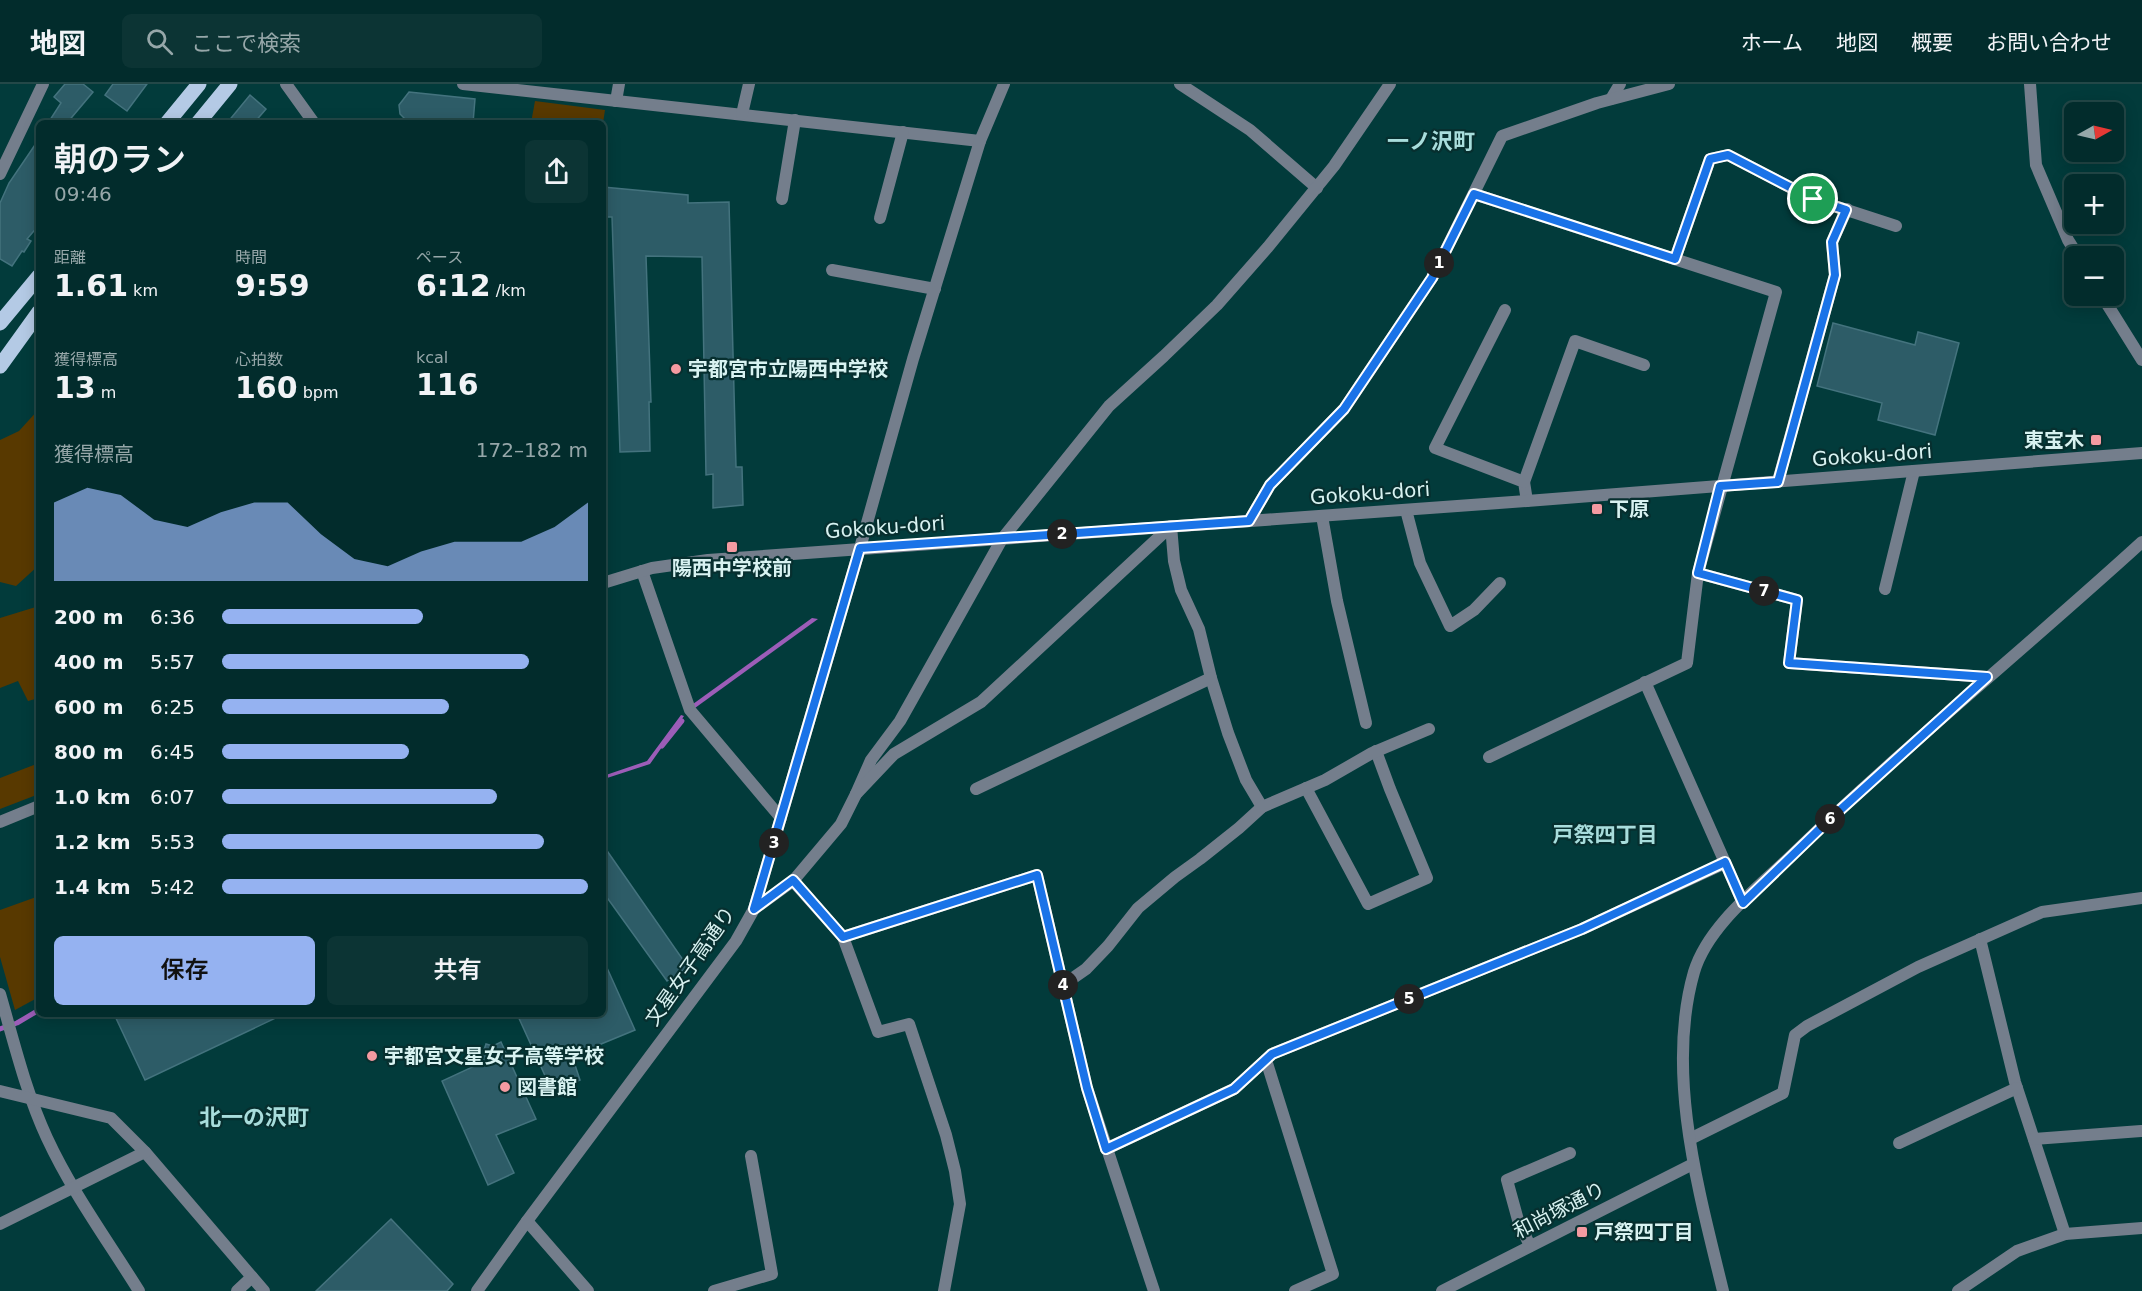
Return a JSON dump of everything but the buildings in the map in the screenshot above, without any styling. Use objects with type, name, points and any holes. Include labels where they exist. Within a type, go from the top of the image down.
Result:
[{"type":"main road","points":[[169,120],[199,84]]},
{"type":"main road","points":[[200,120],[230,84]]},
{"type":"main road","points":[[0,324],[36,280]]},
{"type":"main road","points":[[0,366],[36,316]]},
{"type":"street","points":[[0,174],[43,84]]},
{"type":"street","points":[[286,84],[312,120]]},
{"type":"street","points":[[463,84],[548,89],[616,101],[980,141]]},
{"type":"street","points":[[616,101],[619,84]]},
{"type":"street","points":[[742,114],[749,84]]},
{"type":"street","name":"文星女子高通り","points":[[477,1291],[736,941],[754,909],[935,289],[980,141],[1004,84]]},
{"type":"street","points":[[1180,84],[1250,130],[1317,188]]},
{"type":"street","points":[[754,909],[793,880],[841,824],[871,760],[900,722],[1002,538],[1109,405],[1217,305],[1317,188],[1390,84]]},
{"type":"street","points":[[1611,99],[1620,84]]},
{"type":"street","points":[[1249,521],[1270,485],[1344,409],[1432,278],[1502,136],[1611,99],[1669,84]]},
{"type":"street","points":[[2030,84],[2036,165],[2072,246]]},
{"type":"street","points":[[782,199],[795,120]]},
{"type":"street","points":[[880,218],[903,132]]},
{"type":"street","points":[[1675,259],[1710,159],[1728,155],[1813,199],[1896,226]]},
{"type":"street","points":[[1474,194],[1776,292],[1720,486],[1698,573],[1687,663],[1489,757]]},
{"type":"street","points":[[1778,482],[1835,275],[1832,242],[1846,210]]},
{"type":"street","points":[[832,270],[935,289]]},
{"type":"street","points":[[2108,306],[2142,360]]},
{"type":"street","points":[[1505,310],[1435,448],[1524,482]]},
{"type":"street","points":[[1527,501],[1524,482],[1575,341],[1644,365]]},
{"type":"street","name":"Gokoku-dori","points":[[606,582],[642,570],[678,563],[2142,453]]},
{"type":"street","points":[[1885,589],[1914,471]]},
{"type":"street","points":[[1406,510],[1420,563],[1450,626],[1474,610],[1500,583]]},
{"type":"street","points":[[1322,516],[1337,601],[1366,723]]},
{"type":"street","points":[[856,794],[894,754],[981,702],[1171,526]]},
{"type":"street","points":[[1171,526],[1174,561],[1181,590],[1199,629],[1228,733],[1246,780],[1262,807]]},
{"type":"street","points":[[1723,1291],[1693,1164],[1684,1050],[1687,1009],[1694,974],[1708,942],[1743,903],[1828,821],[1987,677],[2142,542]]},
{"type":"street","points":[[642,570],[690,710],[781,818]]},
{"type":"street","points":[[1698,573],[1797,600],[1789,663],[1987,677]]},
{"type":"street","points":[[976,789],[1211,678]]},
{"type":"street","points":[[1645,682],[1743,903]]},
{"type":"street","points":[[1063,985],[1086,969],[1101,954],[1138,908],[1262,807],[1325,780],[1376,751],[1429,729]]},
{"type":"street","points":[[1305,789],[1368,904],[1427,878],[1376,751]]},
{"type":"street","points":[[0,822],[36,807]]},
{"type":"street","points":[[1106,1149],[1234,1089],[1272,1054],[1582,929],[1725,862]]},
{"type":"street","points":[[843,937],[1037,875],[1087,1088],[1154,1291]]},
{"type":"street","points":[[793,880],[843,937],[878,1032],[909,1024],[945,1135],[955,1172],[960,1204],[944,1291]]},
{"type":"street","points":[[1690,1139],[1784,1093],[1795,1035],[1801,1030],[1918,967],[2042,912],[2142,898]]},
{"type":"street","points":[[1980,939],[2017,1088],[2065,1234]]},
{"type":"street","points":[[0,994],[32,1099],[47,1138],[74,1188],[139,1291]]},
{"type":"street","points":[[1266,1060],[1334,1274],[1295,1291]]},
{"type":"street","points":[[1899,1143],[2017,1088]]},
{"type":"street","points":[[0,1091],[111,1118],[145,1152],[264,1291]]},
{"type":"street","points":[[2034,1139],[2141,1131]]},
{"type":"street","points":[[0,1224],[145,1152]]},
{"type":"street","points":[[1530,1246],[1518,1220],[1507,1180],[1570,1153]]},
{"type":"street","points":[[714,1291],[772,1274],[751,1156]]},
{"type":"street","name":"和尚塚通り","points":[[1442,1291],[1693,1164]]},
{"type":"street","points":[[527,1221],[588,1291]]},
{"type":"street","points":[[1958,1291],[2017,1251],[2065,1234],[2142,1228]]},
{"type":"street","points":[[237,1291],[252,1277]]},
{"type":"shaded area","points":[[535,101],[605,110],[603,120],[532,120]]},
{"type":"shaded area","points":[[36,412],[36,568],[16,586],[0,582],[0,440],[19,431]]},
{"type":"shaded area","points":[[36,607],[36,699],[28,701],[18,681],[0,688],[0,618]]},
{"type":"shaded area","points":[[812,618],[818,619],[695,708],[693,704]]},
{"type":"shaded area","points":[[681,715],[684,716],[650,764],[606,778],[606,775],[647,761]]},
{"type":"shaded area","points":[[36,764],[36,795],[0,809],[0,778]]},
{"type":"shaded area","points":[[36,897],[36,999],[15,1010],[0,957],[0,910]]},
{"type":"waterway","points":[[662,746],[682,721]]},
{"type":"waterway","points":[[0,1029],[17,1023],[36,1012]]},
{"type":"place","name":"宇都宮市立陽西中学校","points":[[676,369]]},
{"type":"place","name":"東宝木","points":[[2096,440]]},
{"type":"place","name":"下原","points":[[1597,509]]},
{"type":"place","name":"陽西中学校前","points":[[732,547]]},
{"type":"place","name":"宇都宮文星女子高等学校","points":[[372,1056]]},
{"type":"place","name":"図書館","points":[[505,1087]]},
{"type":"place","name":"戸祭四丁目","points":[[1582,1232]]},
{"type":"district","name":"一ノ沢町","points":[[1431,141]]},
{"type":"district","name":"戸祭四丁目","points":[[1605,835]]},
{"type":"district","name":"北一の沢町","points":[[254,1117]]},
{"type":"route","points":[[1728,155],[1813,199],[1846,210],[1832,242],[1835,275],[1778,482],[1720,486],[1698,573],[1797,600],[1789,663],[1987,677],[1828,821],[1743,903],[1725,862],[1582,929],[1272,1054],[1234,1089],[1106,1149],[1087,1088],[1037,875],[843,937],[793,880],[754,909],[860,548],[1249,521],[1270,485],[1344,409],[1432,278],[1474,194],[1675,259],[1710,159],[1728,155]]}]
